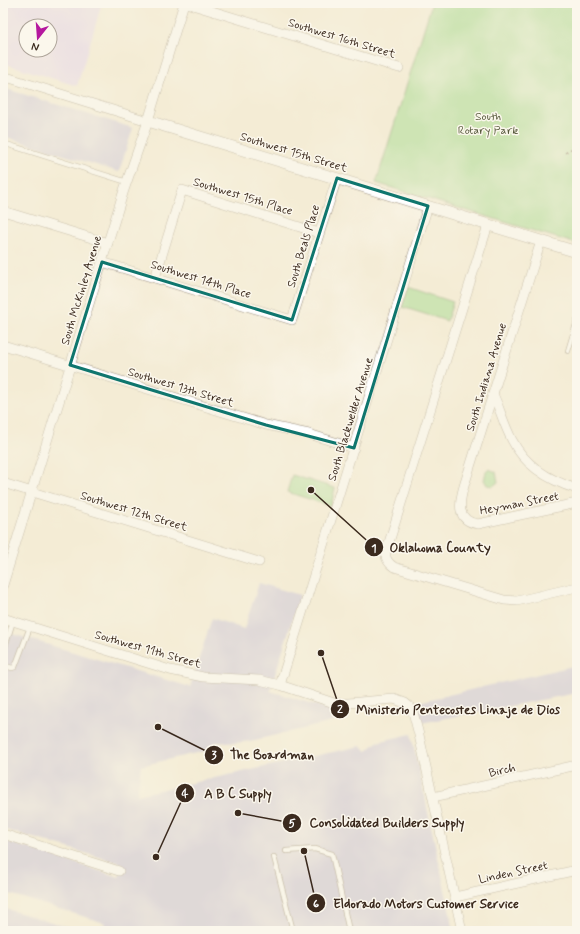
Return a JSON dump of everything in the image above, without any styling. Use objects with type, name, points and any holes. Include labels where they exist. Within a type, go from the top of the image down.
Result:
[{"type":"street","name":"Southwest 16th Street","points":[[185,3],[399,68]]},
{"type":"street","name":"South McKinley Avenue","points":[[3,586],[102,262],[185,3]]},
{"type":"street","name":"Southwest 15th Street","points":[[3,76],[577,252]]},
{"type":"street","name":"South Beals Place","points":[[292,320],[337,178]]},
{"type":"street","name":"Southwest 15th Place","points":[[155,278],[182,190],[319,233]]},
{"type":"street","name":"South Blackwelder Avenue","points":[[280,685],[428,206]]},
{"type":"street","points":[[3,211],[108,243]]},
{"type":"street","points":[[488,225],[386,552],[386,558],[387,561],[394,567],[504,600],[517,600],[577,587]]},
{"type":"street","name":"South Indiana Avenue","points":[[466,520],[461,511],[460,498],[541,241]]},
{"type":"street","name":"Southwest 14th Place","points":[[102,262],[292,320]]},
{"type":"street","name":"Southwest 13th Street","points":[[3,345],[266,426],[305,433],[354,448]]},
{"type":"street","points":[[493,394],[513,442],[525,458],[539,471],[551,479],[577,489]]},
{"type":"street","name":"Southwest 12th Street","points":[[3,483],[259,562]]},
{"type":"street","name":"Heyman Street","points":[[466,520],[475,524],[482,524],[577,503]]},
{"type":"street","name":"Southwest 11th Street","points":[[3,618],[170,670],[203,677],[259,680],[280,685],[338,704],[394,699],[405,703],[413,712],[433,797]]},
{"type":"street","name":"Birch","points":[[433,797],[577,765]]},
{"type":"street","points":[[433,797],[462,931]]},
{"type":"street","points":[[3,834],[119,871]]},
{"type":"street","name":"Linden Street","points":[[455,897],[577,870]]},
{"type":"lane","points":[[3,143],[127,182]]},
{"type":"lane","points":[[568,351],[577,321]]},
{"type":"lane","points":[[3,653],[13,621]]},
{"type":"lane","points":[[3,665],[12,668],[16,667],[30,626]]},
{"type":"lane","points":[[286,851],[315,849],[332,854],[349,931]]},
{"type":"lane","points":[[274,857],[293,931]]},
{"type":"path","points":[[565,153],[577,145]]},
{"type":"highlighted area","points":[[337,178],[428,206],[354,448],[266,425],[70,365],[102,262],[292,320]]},
{"type":"shaded area","points":[[3,3],[102,3],[77,86],[3,63]]},
{"type":"shaded area","points":[[3,88],[133,128],[119,172],[3,136]]},
{"type":"shaded area","points":[[259,583],[300,595],[270,691],[341,713],[341,720],[250,741],[235,743],[214,742],[213,749],[141,766],[137,795],[360,746],[367,751],[377,742],[411,734],[454,931],[92,931],[93,928],[103,929],[105,923],[3,892],[3,840],[119,877],[123,864],[3,829],[3,631],[190,687],[212,618],[244,629]]},
{"type":"shaded area","points":[[577,665],[577,693],[421,723],[414,703]]},
{"type":"shaded area","points":[[3,908],[82,931],[3,931]]},
{"type":"green space","name":"South Rotary Park","points":[[432,3],[577,3],[577,244],[376,183]]},
{"type":"green space","points":[[408,287],[453,302],[447,321],[402,307]]},
{"type":"green space","points":[[489,469],[496,472],[498,482],[493,486],[487,485],[484,480],[486,472]]},
{"type":"green space","points":[[292,475],[335,488],[331,506],[287,492]]},
{"type":"place","name":"Oklahoma County","points":[[311,490]]},
{"type":"place","name":"Ministerio Pentecostes Linaje de Dios","points":[[321,653]]},
{"type":"place","name":"The Boardman","points":[[158,727]]},
{"type":"place","name":"Consolidated Builders Supply","points":[[238,813]]},
{"type":"place","name":"Eldorado Motors Customer Service","points":[[304,851]]},
{"type":"place","name":"A B C Supply","points":[[156,857]]}]
